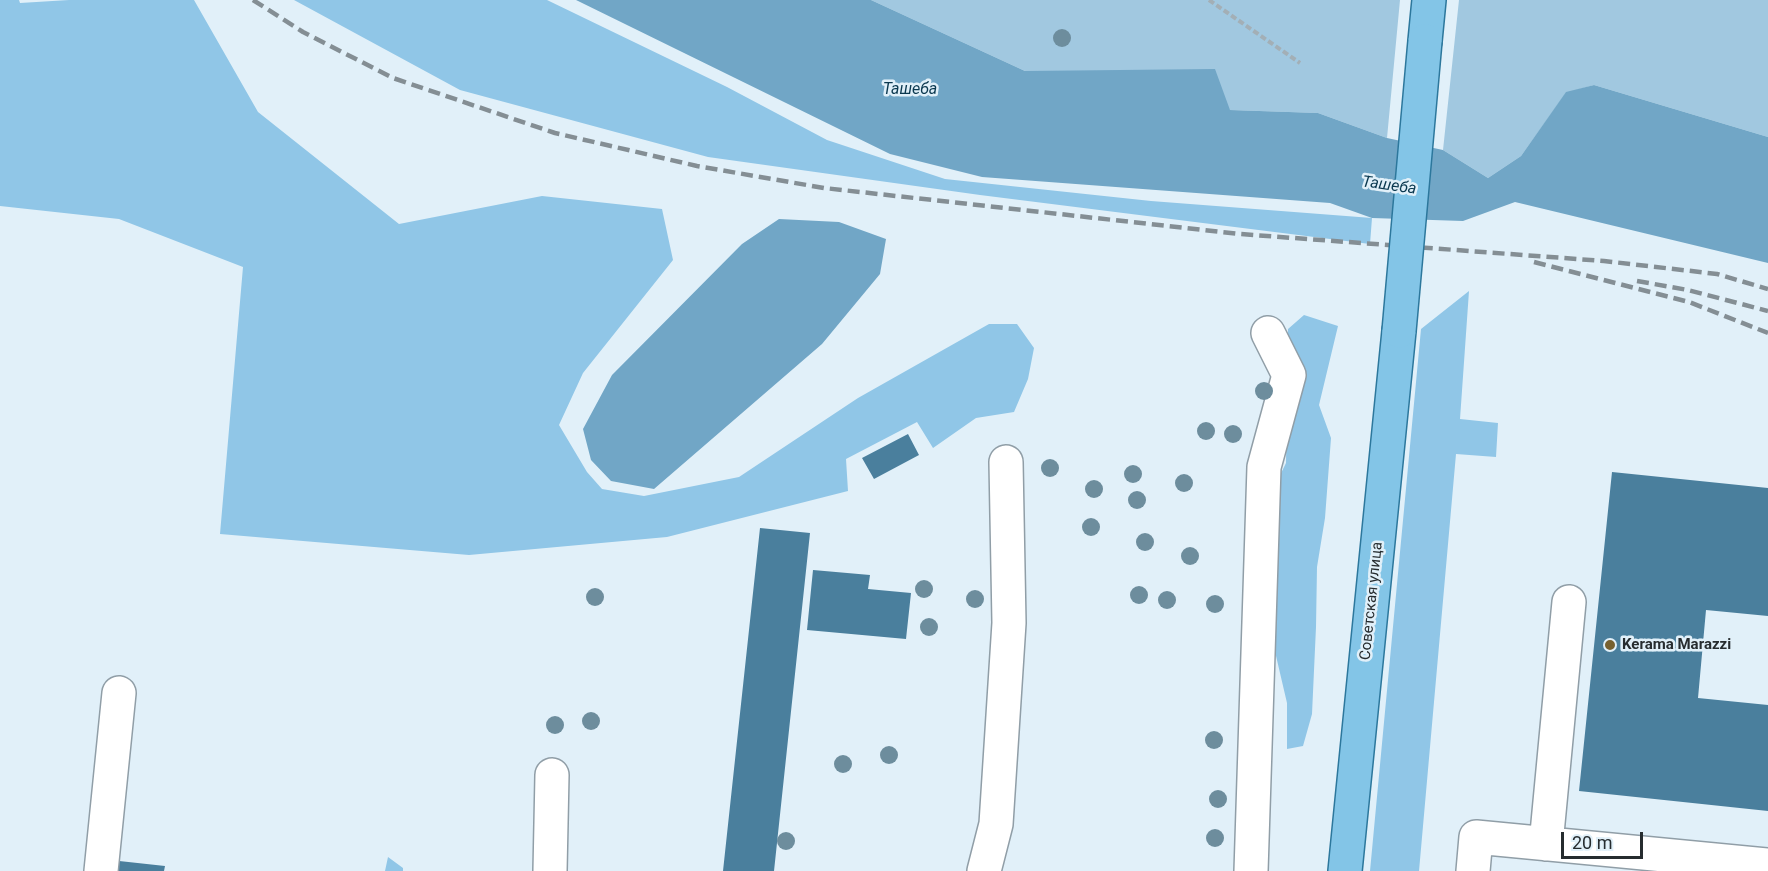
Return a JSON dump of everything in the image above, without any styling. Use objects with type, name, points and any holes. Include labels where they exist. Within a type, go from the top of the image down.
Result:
[{"type":"main road","name":"Советская улица","points":[[1345,871],[1399,331],[1429,0]]},
{"type":"lane","points":[[1251,871],[1264,467],[1289,375],[1268,333]]},
{"type":"lane","points":[[984,871],[996,824],[1009,623],[1006,462]]},
{"type":"lane","points":[[1546,844],[1569,602]]},
{"type":"lane","points":[[101,871],[119,693]]},
{"type":"lane","points":[[550,871],[552,775]]},
{"type":"lane","points":[[1473,871],[1476,837],[1768,865]]},
{"type":"path","points":[[1209,0],[1300,63]]},
{"type":"shaded area","points":[[0,0],[19,0],[20,3],[69,0],[194,0],[258,112],[399,224],[542,196],[662,209],[673,260],[583,373],[559,425],[587,472],[602,489],[644,496],[739,477],[858,398],[989,324],[1017,324],[1034,348],[1028,379],[1014,412],[976,418],[933,448],[917,422],[846,459],[848,491],[667,537],[469,555],[220,534],[243,267],[119,219],[0,206]]},
{"type":"shaded area","points":[[294,0],[547,0],[727,87],[827,140],[945,179],[1151,201],[1372,218],[1370,244],[980,195],[708,157],[460,90]]},
{"type":"shaded area","points":[[871,0],[1400,0],[1387,138],[1318,113],[1230,110],[1103,71],[1025,71]]},
{"type":"shaded area","points":[[1459,0],[1768,0],[1768,137],[1594,85],[1566,93],[1521,156],[1488,178],[1443,150]]},
{"type":"shaded area","points":[[1469,291],[1460,419],[1498,423],[1496,457],[1456,454],[1419,871],[1370,871],[1421,329]]},
{"type":"shaded area","points":[[1304,315],[1338,326],[1319,405],[1331,438],[1325,518],[1317,567],[1312,714],[1303,746],[1287,749],[1287,703],[1266,613],[1269,498],[1286,463],[1288,329]]},
{"type":"shaded area","points":[[388,857],[403,868],[403,871],[385,871]]},
{"type":"water","name":"Ташеба","points":[[576,0],[871,0],[1025,71],[1215,69],[1230,110],[1318,113],[1387,138],[1443,150],[1488,178],[1521,156],[1566,92],[1594,85],[1768,137],[1768,263],[1515,202],[1463,221],[1372,218],[1330,203],[982,177],[890,154]]},
{"type":"water","points":[[779,219],[839,222],[886,239],[880,274],[822,344],[654,489],[611,481],[591,460],[583,429],[612,375],[742,244]]},
{"type":"building","points":[[908,434],[919,455],[874,479],[862,458]]},
{"type":"building","points":[[1612,472],[1768,488],[1768,616],[1706,610],[1698,698],[1768,705],[1768,811],[1579,791]]},
{"type":"building","points":[[760,528],[810,533],[774,871],[723,871]]},
{"type":"building","points":[[813,570],[870,575],[868,589],[911,593],[906,639],[807,630]]},
{"type":"building","points":[[110,860],[165,866],[164,871],[109,871]]},
{"type":"railway","points":[[253,0],[303,32],[393,78],[555,133],[697,166],[824,188],[1240,234],[1604,261],[1717,274],[1768,289]]},
{"type":"railway","points":[[1534,262],[1689,302],[1768,333]]},
{"type":"railway","points":[[1637,281],[1688,290],[1768,311]]},
{"type":"place","name":"Kerama Marazzi","points":[[1610,645]]}]
